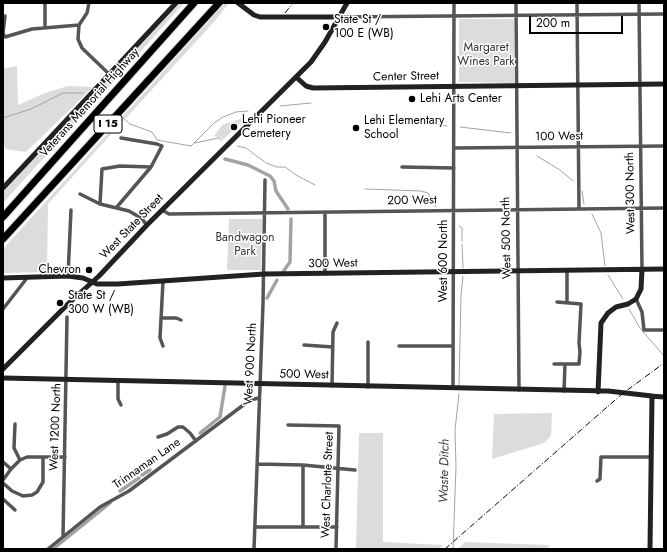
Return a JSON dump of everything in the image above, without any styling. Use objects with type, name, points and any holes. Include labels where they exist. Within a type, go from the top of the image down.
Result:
[{"type":"highway","name":"Veterans Memorial Highway","points":[[3,217],[194,3]]},
{"type":"highway","name":"I 15","points":[[3,239],[219,3]]},
{"type":"street","points":[[45,3],[45,27]]},
{"type":"street","points":[[89,3],[87,13],[79,25],[78,39],[87,55],[109,74]]},
{"type":"street","points":[[3,188],[176,3]]},
{"type":"street","points":[[238,3],[254,15],[260,17],[664,14]]},
{"type":"street","name":"West State Street","points":[[3,369],[69,303],[93,282],[147,225],[296,77],[318,53],[347,3]]},
{"type":"street","name":"West 600 North","points":[[453,388],[454,3]]},
{"type":"street","name":"West 500 North","points":[[516,3],[519,390]]},
{"type":"street","points":[[578,3],[578,209]]},
{"type":"street","name":"West 300 North","points":[[636,299],[642,289],[639,3]]},
{"type":"street","points":[[5,16],[3,33],[5,37],[18,32],[45,27],[79,25]]},
{"type":"street","name":"Center Street","points":[[296,77],[306,86],[312,88],[664,84]]},
{"type":"street","points":[[116,208],[151,167],[162,146],[122,138]]},
{"type":"street","name":"100 West","points":[[454,148],[664,146]]},
{"type":"street","points":[[100,204],[102,169],[120,166],[151,167]]},
{"type":"street","points":[[402,167],[454,168]]},
{"type":"street","name":"West 900 North","points":[[254,549],[264,274],[265,180]]},
{"type":"street","points":[[80,194],[100,204],[129,211],[141,218],[147,225]]},
{"type":"street","name":"200 West","points":[[162,210],[169,214],[265,214],[664,208]]},
{"type":"street","points":[[68,276],[71,210]]},
{"type":"street","points":[[325,213],[325,274]]},
{"type":"street","name":"300 West","points":[[3,278],[68,276],[97,284],[113,284],[264,274],[664,269]]},
{"type":"street","points":[[567,303],[568,270]]},
{"type":"street","points":[[3,309],[27,278]]},
{"type":"street","points":[[163,281],[160,338],[163,346]]},
{"type":"street","points":[[601,392],[602,323],[608,313],[616,307],[628,304],[636,299],[642,312],[644,330],[664,330]]},
{"type":"street","points":[[554,364],[579,364],[580,303],[557,302]]},
{"type":"street","name":"West 1200 North","points":[[63,537],[68,317]]},
{"type":"street","points":[[161,318],[176,318],[181,320]]},
{"type":"street","points":[[332,386],[333,332],[337,323]]},
{"type":"street","points":[[368,342],[368,387]]},
{"type":"street","points":[[304,345],[333,347]]},
{"type":"street","points":[[399,346],[453,346]]},
{"type":"street","points":[[3,363],[10,363]]},
{"type":"street","points":[[564,391],[565,364]]},
{"type":"street","name":"500 West","points":[[3,378],[601,392],[664,397]]},
{"type":"street","points":[[118,381],[118,399],[121,405]]},
{"type":"street","points":[[650,549],[652,396]]},
{"type":"street","name":"Trinnaman Lane","points":[[48,549],[100,507],[129,490],[250,400],[259,398]]},
{"type":"street","points":[[15,424],[14,448],[20,460]]},
{"type":"street","name":"West Charlotte Street","points":[[288,425],[340,426],[336,548]]},
{"type":"street","points":[[158,437],[167,434],[178,427],[183,427],[196,441]]},
{"type":"street","points":[[43,456],[43,478],[40,488],[32,495],[23,496],[12,491],[3,482],[20,460],[34,456],[43,456],[65,456]]},
{"type":"street","points":[[597,481],[600,479],[601,457],[651,457]]},
{"type":"street","points":[[3,462],[12,469]]},
{"type":"street","points":[[257,464],[303,465],[355,470]]},
{"type":"street","points":[[303,465],[303,526]]},
{"type":"street","points":[[3,499],[15,510]]},
{"type":"street","points":[[255,527],[337,527]]},
{"type":"green space","points":[[180,3],[184,3],[109,87],[100,96],[95,94]]},
{"type":"green space","points":[[225,3],[229,3],[214,22],[126,118],[123,119],[124,120],[48,204],[47,272],[3,273],[3,249]]},
{"type":"green space","name":"Margaret Wines Park","points":[[459,19],[514,19],[514,83],[459,82]]},
{"type":"green space","points":[[17,66],[18,105],[45,93],[68,86],[93,87],[26,152],[5,149],[3,141],[3,67],[6,68]]},
{"type":"green space","points":[[93,97],[99,97],[3,203],[3,193],[31,161],[49,146],[57,134]]},
{"type":"green space","points":[[246,117],[224,139],[214,136],[222,125]]},
{"type":"green space","name":"Bandwagon Park","points":[[229,219],[262,219],[261,270],[227,270]]},
{"type":"green space","points":[[552,413],[551,436],[544,443],[492,459],[494,414]]},
{"type":"green space","points":[[359,433],[383,433],[383,542],[443,545],[439,549],[356,549]]},
{"type":"green space","points":[[465,542],[549,545],[548,549],[458,549]]},
{"type":"waterway","points":[[3,118],[31,109],[63,93],[83,93]]},
{"type":"waterway","points":[[93,95],[101,98]]},
{"type":"waterway","points":[[280,106],[311,103]]},
{"type":"waterway","points":[[121,116],[130,124],[152,132],[157,140],[191,146],[214,123],[223,117],[236,112],[248,111]]},
{"type":"waterway","points":[[400,118],[447,126]]},
{"type":"waterway","points":[[460,127],[511,133]]},
{"type":"waterway","name":"Waste Ditch","points":[[195,143],[218,138],[222,140]]},
{"type":"waterway","name":"Waste Ditch","points":[[237,146],[246,148],[266,163],[277,167],[285,167],[296,175],[315,185]]},
{"type":"waterway","points":[[537,156],[560,170],[573,181]]},
{"type":"waterway","points":[[225,159],[248,165],[270,176],[274,181],[276,191],[288,209]]},
{"type":"waterway","name":"Waste Ditch","points":[[365,189],[421,191],[428,193],[436,207]]},
{"type":"waterway","points":[[582,191],[584,204]]},
{"type":"waterway","points":[[592,214],[601,233],[605,266]]},
{"type":"waterway","points":[[283,272],[290,262],[291,219]]},
{"type":"waterway","name":"Waste Ditch","points":[[459,226],[462,228],[462,241]]},
{"type":"waterway","name":"Waste Ditch","points":[[462,244],[463,268]]},
{"type":"waterway","points":[[608,275],[623,299]]},
{"type":"waterway","name":"Waste Ditch","points":[[459,385],[461,295],[463,276]]},
{"type":"waterway","points":[[267,298],[277,280]]},
{"type":"waterway","points":[[629,309],[640,328],[664,356]]},
{"type":"waterway","points":[[200,433],[220,417],[225,386]]},
{"type":"waterway","name":"Waste Ditch","points":[[453,549],[456,467],[455,430],[459,394]]},
{"type":"waterway","points":[[142,475],[150,470]]},
{"type":"waterway","points":[[120,491],[139,478]]},
{"type":"waterway","points":[[53,549],[110,503]]},
{"type":"railway","points":[[285,13],[293,3]]},
{"type":"railway","points":[[445,549],[622,394],[664,363]]},
{"type":"place","name":"State St / 100 E (WB)","points":[[326,27]]},
{"type":"place","name":"Lehi Arts Center","points":[[412,99]]},
{"type":"place","name":"Lehi Pioneer Cemetery","points":[[234,127]]},
{"type":"place","name":"Lehi Elementary School","points":[[356,128]]},
{"type":"place","name":"Chevron","points":[[89,270]]},
{"type":"place","name":"State St / 300 W (WB)","points":[[60,303]]}]
